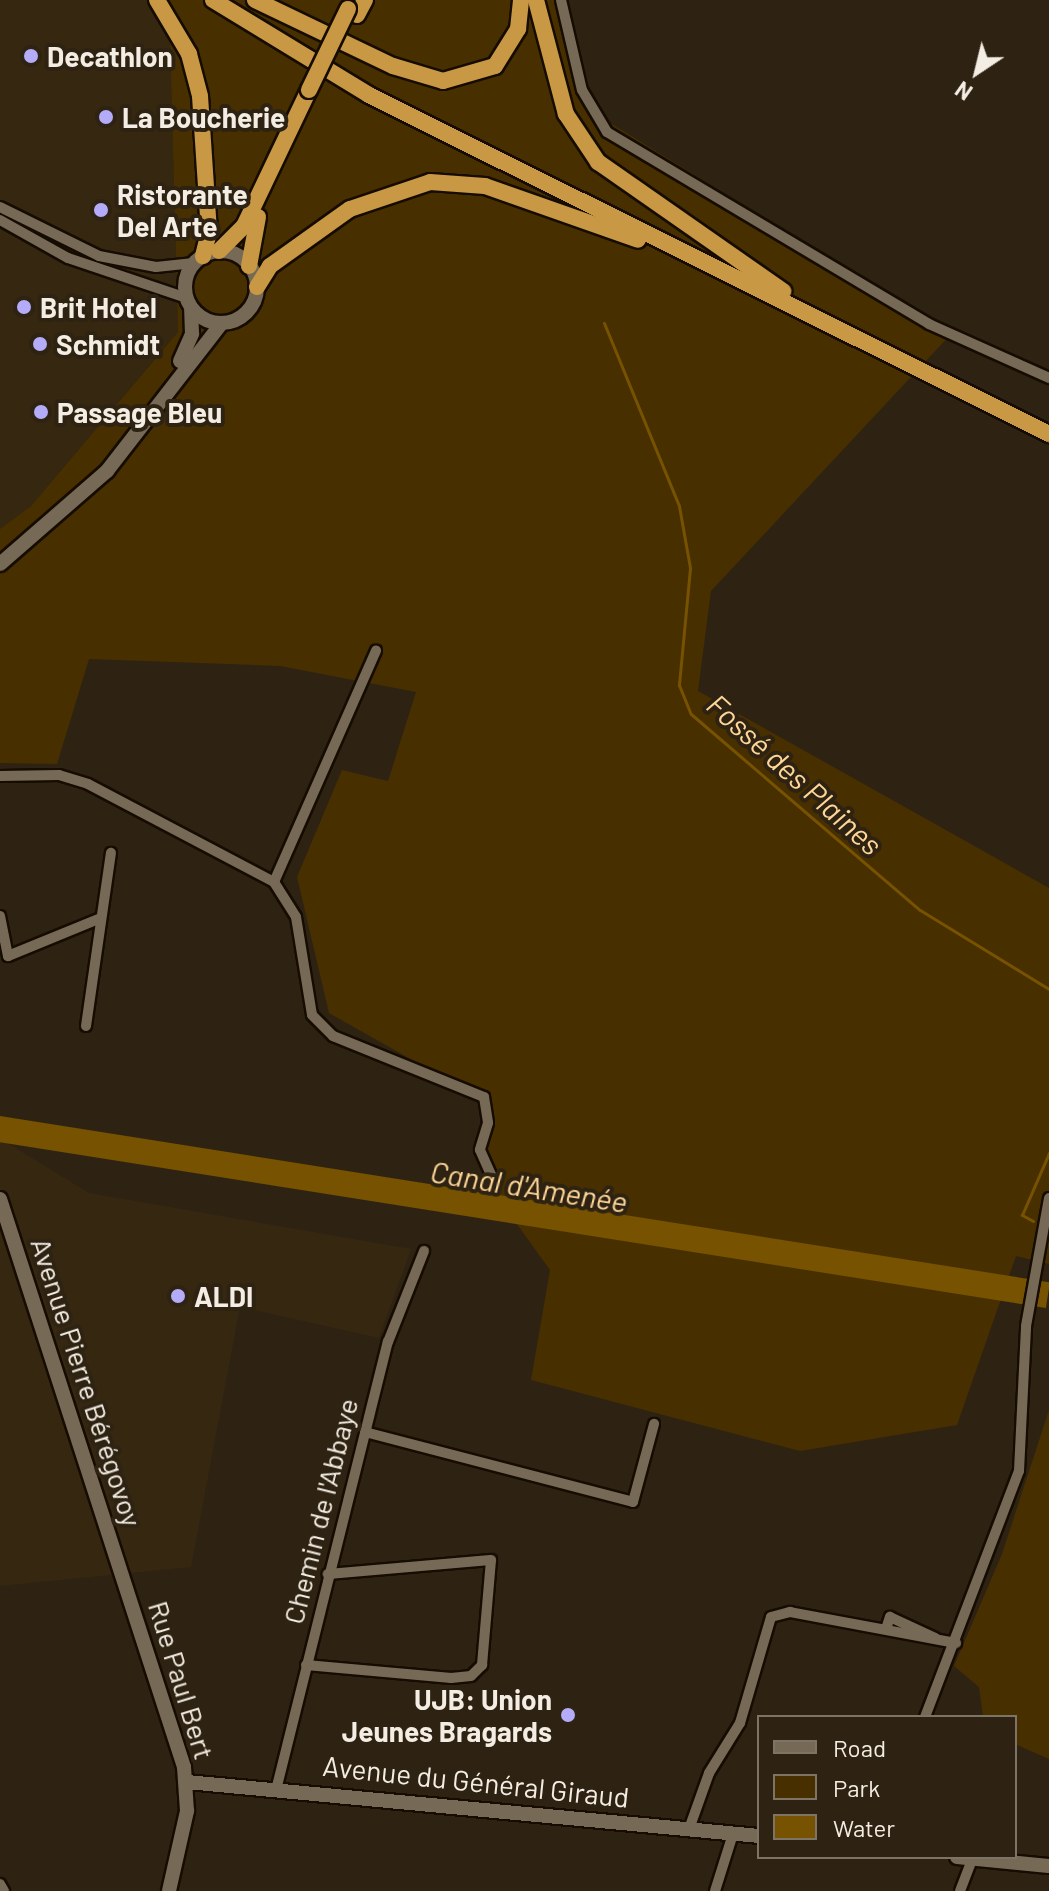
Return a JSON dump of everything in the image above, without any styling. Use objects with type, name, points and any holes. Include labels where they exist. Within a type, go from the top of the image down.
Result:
[{"type":"highway","points":[[157,0],[189,54],[200,96],[209,232],[205,257]]},
{"type":"highway","points":[[213,0],[369,95],[1049,434]]},
{"type":"highway","points":[[231,0],[373,85],[1049,424]]},
{"type":"highway","points":[[255,0],[393,66],[443,81],[495,66],[518,29],[521,0]]},
{"type":"highway","points":[[536,0],[566,114],[598,162],[783,291]]},
{"type":"highway","points":[[249,266],[252,230],[356,6]]},
{"type":"highway","points":[[205,257],[244,226],[314,93]]},
{"type":"highway","points":[[257,287],[270,266],[350,209],[430,182],[485,186],[690,255]]},
{"type":"main road","points":[[0,554],[69,499],[128,432],[184,355],[189,303],[205,257],[249,266],[257,287],[243,316],[222,323],[107,471],[0,564]]},
{"type":"main road","points":[[189,303],[222,323]]},
{"type":"main road","name":"Avenue Pierre Bérégovoy","points":[[0,1199],[124,1580]]},
{"type":"main road","name":"Rue Paul Bert","points":[[124,1580],[187,1782],[169,1891]]},
{"type":"main road","name":"Avenue du Général Giraud","points":[[187,1782],[277,1786],[757,1836]]},
{"type":"main road","points":[[976,1859],[1049,1866]]},
{"type":"street","points":[[561,0],[582,90],[607,132],[929,324],[1049,378]]},
{"type":"street","points":[[0,207],[99,256],[156,267],[205,257]]},
{"type":"street","points":[[0,220],[68,258],[189,303]]},
{"type":"street","points":[[274,882],[376,651]]},
{"type":"street","points":[[0,776],[59,775],[88,784],[274,882],[296,917],[312,1015],[333,1036],[484,1097],[488,1123],[480,1150],[492,1177]]},
{"type":"street","points":[[86,1026],[111,853]]},
{"type":"street","points":[[0,916],[4,957],[101,918]]},
{"type":"street","points":[[926,1715],[956,1643],[1019,1471],[1026,1326],[1036,1254],[1049,1198]]},
{"type":"street","name":"Chemin de l'Abbaye","points":[[277,1786],[388,1342],[424,1251]]},
{"type":"street","points":[[365,1432],[633,1502],[654,1424]]},
{"type":"street","points":[[306,1665],[451,1678],[471,1676],[482,1665],[491,1560],[328,1574]]},
{"type":"street","points":[[689,1829],[703,1784],[740,1723],[771,1617],[780,1611],[956,1643]]},
{"type":"street","points":[[715,1891],[733,1834]]},
{"type":"street","points":[[960,1891],[965,1859]]},
{"type":"street","points":[[0,1884],[4,1891]]},
{"type":"shaded area","points":[[0,0],[169,0],[178,332],[31,506],[0,529]]},
{"type":"shaded area","points":[[0,1114],[9,1144],[89,1193],[411,1249],[379,1338],[240,1307],[191,1567],[0,1586]]},
{"type":"green space","points":[[169,0],[564,0],[597,115],[952,333],[711,591],[698,691],[1049,888],[1049,1264],[1016,1256],[957,1425],[800,1451],[531,1380],[550,1270],[483,1177],[485,1101],[329,1013],[297,877],[342,770],[388,781],[416,692],[280,666],[89,659],[57,764],[0,763],[0,529],[31,506],[178,332]]},
{"type":"green space","points":[[1049,1410],[1049,1759],[1017,1745],[1017,1715],[983,1715],[979,1687],[954,1666],[1002,1554]]},
{"type":"water","name":"Canal d'Amenée","points":[[0,1116],[1049,1282],[1046,1308],[0,1142]]},
{"type":"waterway","name":"Fossé des Plaines","points":[[604,323],[679,506],[690,568],[679,685],[691,714],[920,910],[1049,989]]},
{"type":"waterway","name":"Fossé des Plaines","points":[[1033,1221],[1022,1215],[1049,1153]]},
{"type":"place","name":"Decathlon","points":[[31,56]]},
{"type":"place","name":"La Boucherie","points":[[106,117]]},
{"type":"place","name":"Ristorante Del Arte","points":[[101,210]]},
{"type":"place","name":"Brit Hotel","points":[[24,307]]},
{"type":"place","name":"Schmidt","points":[[40,344]]},
{"type":"place","name":"Passage Bleu","points":[[41,412]]},
{"type":"place","name":"ALDI","points":[[178,1296]]},
{"type":"place","name":"UJB: Union Jeunes Bragards","points":[[568,1715]]}]
